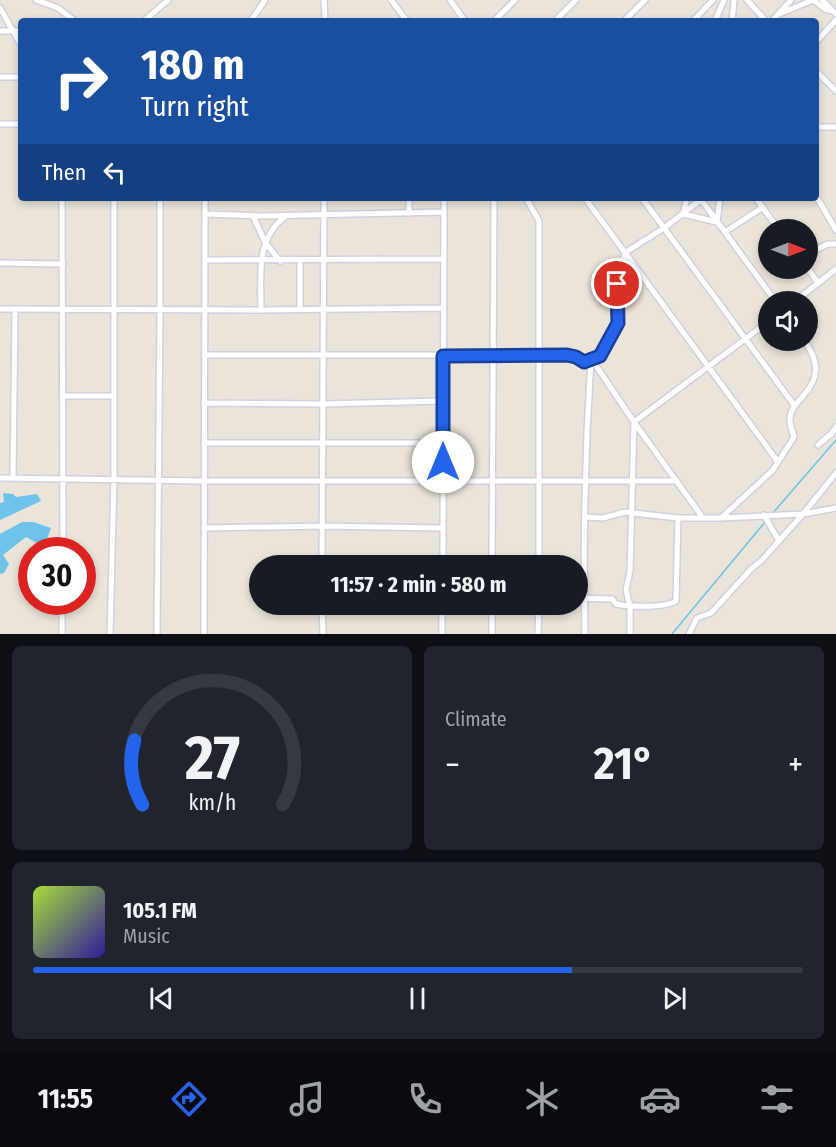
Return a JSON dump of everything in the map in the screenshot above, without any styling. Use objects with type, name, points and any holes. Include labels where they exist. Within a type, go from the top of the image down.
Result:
[{"type":"street","points":[[36,0],[58,8],[71,18]]},
{"type":"street","points":[[147,18],[168,0]]},
{"type":"street","points":[[253,18],[265,0]]},
{"type":"street","points":[[324,0],[325,18]]},
{"type":"street","points":[[391,0],[405,18]]},
{"type":"street","points":[[450,0],[463,18]]},
{"type":"street","points":[[497,18],[515,0]]},
{"type":"street","points":[[559,18],[576,0]]},
{"type":"street","points":[[627,18],[645,0]]},
{"type":"street","points":[[696,18],[713,0]]},
{"type":"street","points":[[716,18],[724,0]]},
{"type":"street","points":[[732,18],[734,0]]},
{"type":"street","points":[[747,0],[763,18]]},
{"type":"street","points":[[775,18],[791,0]]},
{"type":"street","points":[[779,14],[813,0],[825,9],[835,12]]},
{"type":"street","points":[[822,0],[835,12]]},
{"type":"street","points":[[0,8],[18,40]]},
{"type":"street","points":[[819,39],[836,20]]},
{"type":"street","points":[[0,31],[18,31]]},
{"type":"street","points":[[819,75],[835,88]]},
{"type":"street","points":[[0,77],[18,77]]},
{"type":"street","points":[[0,124],[18,124]]},
{"type":"street","points":[[819,127],[836,127]]},
{"type":"street","points":[[62,201],[63,537]]},
{"type":"street","points":[[110,634],[114,479],[114,201]]},
{"type":"street","points":[[157,634],[160,201]]},
{"type":"street","points":[[204,634],[205,201]]},
{"type":"street","points":[[322,555],[324,201]]},
{"type":"street","points":[[409,201],[409,213]]},
{"type":"street","points":[[443,555],[444,201]]},
{"type":"street","points":[[492,555],[494,201]]},
{"type":"street","points":[[528,201],[539,221],[539,555]]},
{"type":"street","points":[[587,201],[778,462]]},
{"type":"street","points":[[644,201],[794,405]]},
{"type":"street","points":[[683,213],[686,201]]},
{"type":"street","points":[[205,356],[567,355],[584,362],[600,356],[618,323],[618,272],[626,252],[664,228],[698,201]]},
{"type":"street","points":[[704,201],[768,291]]},
{"type":"street","points":[[717,222],[720,201]]},
{"type":"street","points":[[758,201],[771,219]]},
{"type":"street","points":[[819,201],[836,230]]},
{"type":"street","points":[[725,232],[763,207]]},
{"type":"street","points":[[205,214],[253,216],[444,212]]},
{"type":"street","points":[[683,213],[717,222]]},
{"type":"street","points":[[261,310],[261,261],[265,242],[276,223],[287,215]]},
{"type":"street","points":[[253,216],[265,242],[280,261]]},
{"type":"street","points":[[818,249],[828,244],[836,244]]},
{"type":"street","points":[[205,260],[444,259]]},
{"type":"street","points":[[300,261],[300,310]]},
{"type":"street","points":[[0,263],[63,264]]},
{"type":"street","points":[[808,291],[836,269]]},
{"type":"street","points":[[815,279],[818,283]]},
{"type":"street","points":[[0,309],[444,308]]},
{"type":"street","points":[[13,478],[15,309]]},
{"type":"street","points":[[634,422],[758,329]]},
{"type":"street","points":[[722,518],[773,470],[794,437],[790,418],[794,405],[806,392],[816,370],[812,351]]},
{"type":"street","points":[[591,358],[704,518]]},
{"type":"street","points":[[583,555],[591,358]]},
{"type":"street","points":[[64,396],[113,396]]},
{"type":"street","points":[[204,403],[324,404],[443,401]]},
{"type":"street","points":[[630,634],[630,606],[626,590],[630,571],[634,422]]},
{"type":"street","points":[[818,445],[836,428]]},
{"type":"street","points":[[204,442],[443,443]]},
{"type":"street","points":[[689,634],[697,618],[711,613],[779,542],[836,473]]},
{"type":"street","points":[[0,478],[204,481],[322,479],[492,482],[677,481]]},
{"type":"street","points":[[585,517],[603,518],[632,512],[678,518],[722,518],[803,514],[836,508]]},
{"type":"street","points":[[764,515],[779,542]]},
{"type":"street","points":[[588,598],[612,598],[616,604],[630,606],[676,601],[678,518]]},
{"type":"street","points":[[204,528],[322,526],[442,528]]},
{"type":"street","points":[[62,615],[62,634]]},
{"type":"street","points":[[322,615],[323,634]]},
{"type":"street","points":[[442,615],[442,634]]},
{"type":"street","points":[[492,615],[492,634]]},
{"type":"street","points":[[538,634],[539,615]]},
{"type":"street","points":[[583,615],[585,634]]},
{"type":"water","points":[[3,493],[13,494],[16,497],[37,494],[41,501],[0,520],[0,503],[4,502]]},
{"type":"water","points":[[22,522],[33,522],[51,528],[48,537],[18,537],[18,543],[3,555],[9,564],[4,573],[0,574],[0,534]]},
{"type":"waterway","points":[[772,514],[836,440]]},
{"type":"waterway","points":[[672,634],[765,522]]},
{"type":"route","points":[[443,462],[443,356],[567,355],[584,362],[600,356],[618,323],[617,284]]}]
